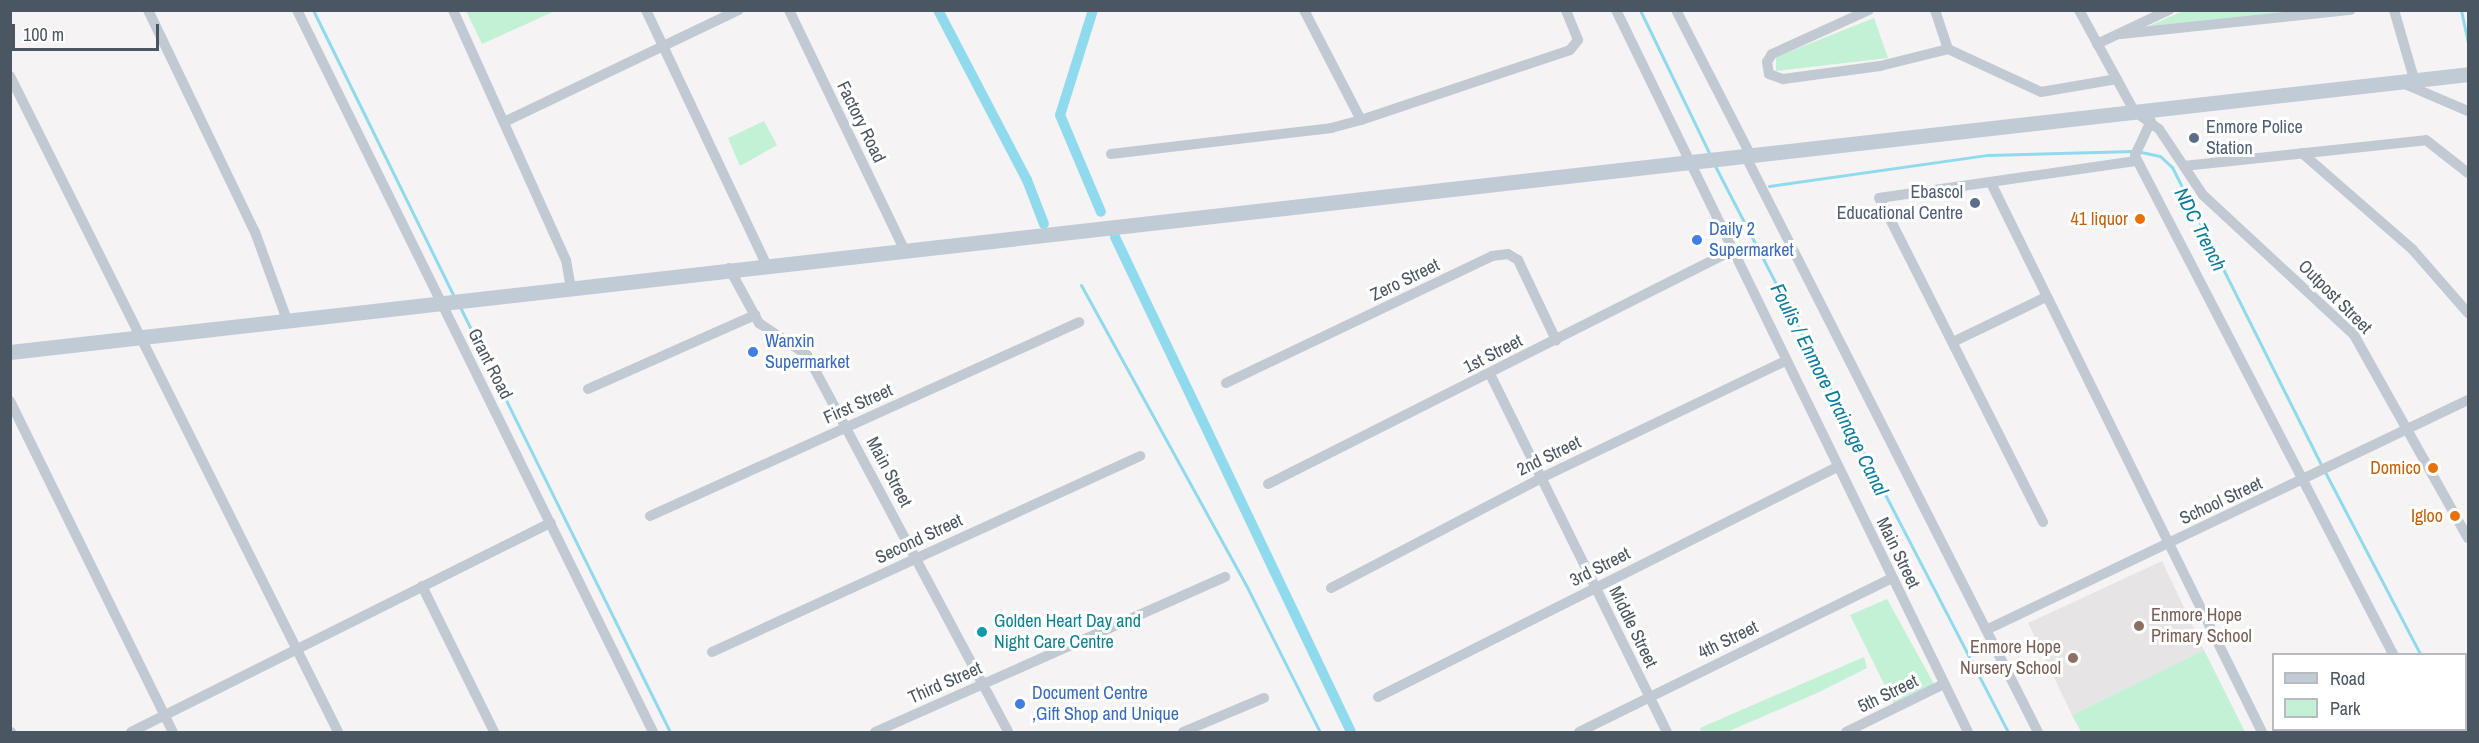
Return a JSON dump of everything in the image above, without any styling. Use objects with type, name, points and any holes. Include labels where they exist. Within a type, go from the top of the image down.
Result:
[{"type":"main road","points":[[10,352],[441,303],[571,284],[729,268],[762,260],[1111,230],[1687,161],[2468,74]]},
{"type":"street","points":[[148,10],[255,232],[287,320]]},
{"type":"street","name":"Grant Road","points":[[297,10],[653,732]]},
{"type":"street","points":[[453,10],[566,260],[571,284]]},
{"type":"street","points":[[646,10],[758,239],[762,260]]},
{"type":"street","points":[[504,122],[739,10]]},
{"type":"street","name":"Factory Road","points":[[789,10],[903,247]]},
{"type":"street","points":[[1304,10],[1361,120]]},
{"type":"street","points":[[1111,154],[1331,128],[1361,120],[1570,50],[1578,40],[1566,10]]},
{"type":"street","name":"Main Street","points":[[1616,10],[1687,161],[1968,732]]},
{"type":"street","points":[[1676,10],[2038,732]]},
{"type":"street","points":[[1869,10],[1772,54],[1767,62],[1769,74],[1783,79],[1880,66],[1948,49],[2041,92],[2117,80]]},
{"type":"street","points":[[1935,10],[1948,49]]},
{"type":"street","points":[[2079,10],[2134,111],[2151,121],[2140,140],[2136,159],[2392,653]]},
{"type":"street","points":[[2097,44],[2169,10]]},
{"type":"street","points":[[2121,34],[2351,10]]},
{"type":"street","points":[[2394,10],[2406,80],[2469,111]]},
{"type":"street","points":[[10,76],[338,732]]},
{"type":"street","name":"Outpost Street","points":[[2151,121],[2203,195],[2354,335],[2410,428],[2469,538]]},
{"type":"street","points":[[2184,166],[2426,140],[2469,173]]},
{"type":"street","points":[[2302,153],[2413,250],[2469,313]]},
{"type":"street","points":[[2043,522],[1880,198],[1991,183],[2136,159]]},
{"type":"street","points":[[1991,183],[2044,298],[2262,732]]},
{"type":"street","name":"1st Street","points":[[1268,484],[1490,375],[1731,251]]},
{"type":"street","name":"Zero Street","points":[[1226,383],[1492,256],[1508,254],[1518,260],[1556,340]]},
{"type":"street","points":[[588,389],[755,315],[729,268]]},
{"type":"street","points":[[1953,342],[2044,298]]},
{"type":"street","name":"Main Street","points":[[755,315],[807,356],[1008,732]]},
{"type":"street","name":"First Street","points":[[651,516],[1079,322]]},
{"type":"street","name":"2nd Street","points":[[1331,588],[1541,478],[1785,362]]},
{"type":"street","name":"Middle Street","points":[[1490,375],[1667,732]]},
{"type":"street","name":"School Street","points":[[1986,630],[2469,400]]},
{"type":"street","points":[[10,401],[173,732]]},
{"type":"street","name":"Second Street","points":[[712,652],[1140,456]]},
{"type":"street","name":"3rd Street","points":[[1378,697],[1837,467]]},
{"type":"street","points":[[131,732],[298,651],[422,586],[551,523]]},
{"type":"street","name":"Third Street","points":[[875,732],[1225,577]]},
{"type":"street","name":"4th Street","points":[[1579,732],[1892,578]]},
{"type":"street","points":[[422,586],[494,732]]},
{"type":"street","name":"5th Street","points":[[1846,732],[1944,684]]},
{"type":"street","points":[[1183,732],[1264,698]]},
{"type":"shaded area","name":"Enmore Hope Primary School","points":[[2162,561],[2204,650],[2072,715],[2028,623]]},
{"type":"green space","points":[[466,11],[555,11],[482,44]]},
{"type":"green space","points":[[2183,11],[2296,11],[2149,26]]},
{"type":"green space","points":[[1874,18],[1888,58],[1776,71],[1776,57]]},
{"type":"green space","points":[[764,121],[777,145],[740,166],[728,138]]},
{"type":"green space","points":[[1887,599],[1934,684],[1894,704],[1850,615]]},
{"type":"green space","points":[[2204,650],[2245,732],[2081,732],[2072,715]]},
{"type":"green space","points":[[1864,657],[1867,668],[1817,693],[1727,732],[1701,732],[1700,728]]},
{"type":"waterway","points":[[313,10],[454,296]]},
{"type":"waterway","points":[[938,10],[1027,180],[1044,224]]},
{"type":"waterway","points":[[1093,10],[1060,115],[1101,212]]},
{"type":"waterway","name":"Foulis / Enmore Drainage Canal","points":[[1640,10],[1710,155]]},
{"type":"waterway","points":[[2461,10],[2468,44]]},
{"type":"waterway","name":"NDC Trench","points":[[1769,186],[1988,155],[2134,151]]},
{"type":"waterway","name":"NDC Trench","points":[[2141,152],[2160,156],[2172,167],[2322,467]]},
{"type":"waterway","name":"Foulis / Enmore Drainage Canal","points":[[1714,164],[2008,732]]},
{"type":"waterway","points":[[1115,237],[1351,732]]},
{"type":"waterway","points":[[1081,285],[1248,589],[1320,732]]},
{"type":"waterway","points":[[459,305],[670,732]]},
{"type":"waterway","name":"NDC Trench","points":[[2325,472],[2419,653]]},
{"type":"place","name":"Enmore Police Station","points":[[2194,138]]},
{"type":"place","name":"Ebascol Educational Centre","points":[[1975,203]]},
{"type":"place","name":"41 liquor","points":[[2140,219]]},
{"type":"place","name":"Daily 2 Supermarket","points":[[1697,240]]},
{"type":"place","name":"Wanxin Supermarket","points":[[753,352]]},
{"type":"place","name":"Domico","points":[[2433,468]]},
{"type":"place","name":"Igloo","points":[[2455,516]]},
{"type":"place","name":"Enmore Hope Primary School","points":[[2139,626]]},
{"type":"place","name":"Golden Heart Day and Night Care Centre","points":[[982,632]]},
{"type":"place","name":"Enmore Hope Nursery School","points":[[2073,658]]},
{"type":"place","name":"Document Centre ,Gift Shop and Unique","points":[[1020,704]]}]
